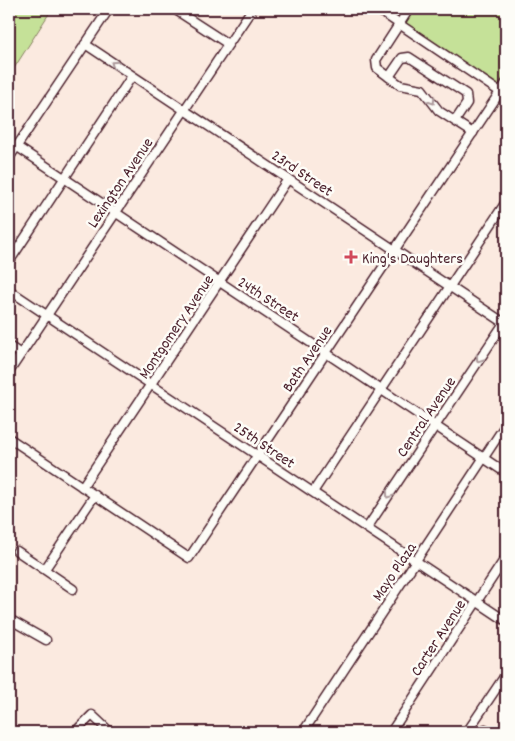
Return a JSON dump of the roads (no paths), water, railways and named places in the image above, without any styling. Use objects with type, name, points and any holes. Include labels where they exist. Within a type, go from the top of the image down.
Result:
[{"type":"street","points":[[9,158],[108,9]]},
{"type":"street","points":[[176,9],[228,44]]},
{"type":"street","name":"Lexington Avenue","points":[[9,372],[252,9]]},
{"type":"street","points":[[377,9],[503,94]]},
{"type":"street","points":[[409,9],[398,23],[376,60],[378,68],[402,86],[422,89],[439,111],[473,133]]},
{"type":"street","name":"23rd Street","points":[[85,44],[505,322]]},
{"type":"street","points":[[389,77],[405,56],[409,56],[435,73],[468,97],[467,102],[455,121]]},
{"type":"street","points":[[9,262],[132,76]]},
{"type":"street","name":"Bath Avenue","points":[[94,495],[189,558],[473,133],[503,94],[506,83]]},
{"type":"street","name":"24th Street","points":[[16,146],[506,473]]},
{"type":"street","name":"Montgomery Avenue","points":[[82,487],[288,179]]},
{"type":"street","points":[[313,492],[506,202]]},
{"type":"street","name":"25th Street","points":[[9,290],[506,621]]},
{"type":"street","name":"Central Avenue","points":[[366,528],[505,322]]},
{"type":"street","points":[[9,346],[21,354]]},
{"type":"street","name":"Mayo Plaza","points":[[303,732],[506,424]]},
{"type":"street","points":[[9,438],[94,495],[45,569]]},
{"type":"street","points":[[17,551],[73,589]]},
{"type":"street","name":"Carter Avenue","points":[[390,732],[506,558]]},
{"type":"street","points":[[9,619],[46,640]]},
{"type":"street","points":[[467,732],[506,674]]},
{"type":"street","points":[[75,732],[92,714],[110,732]]},
{"type":"street","points":[[483,732],[485,729],[490,732]]},
{"type":"place","name":"King's Daughters","points":[[351,257]]}]
